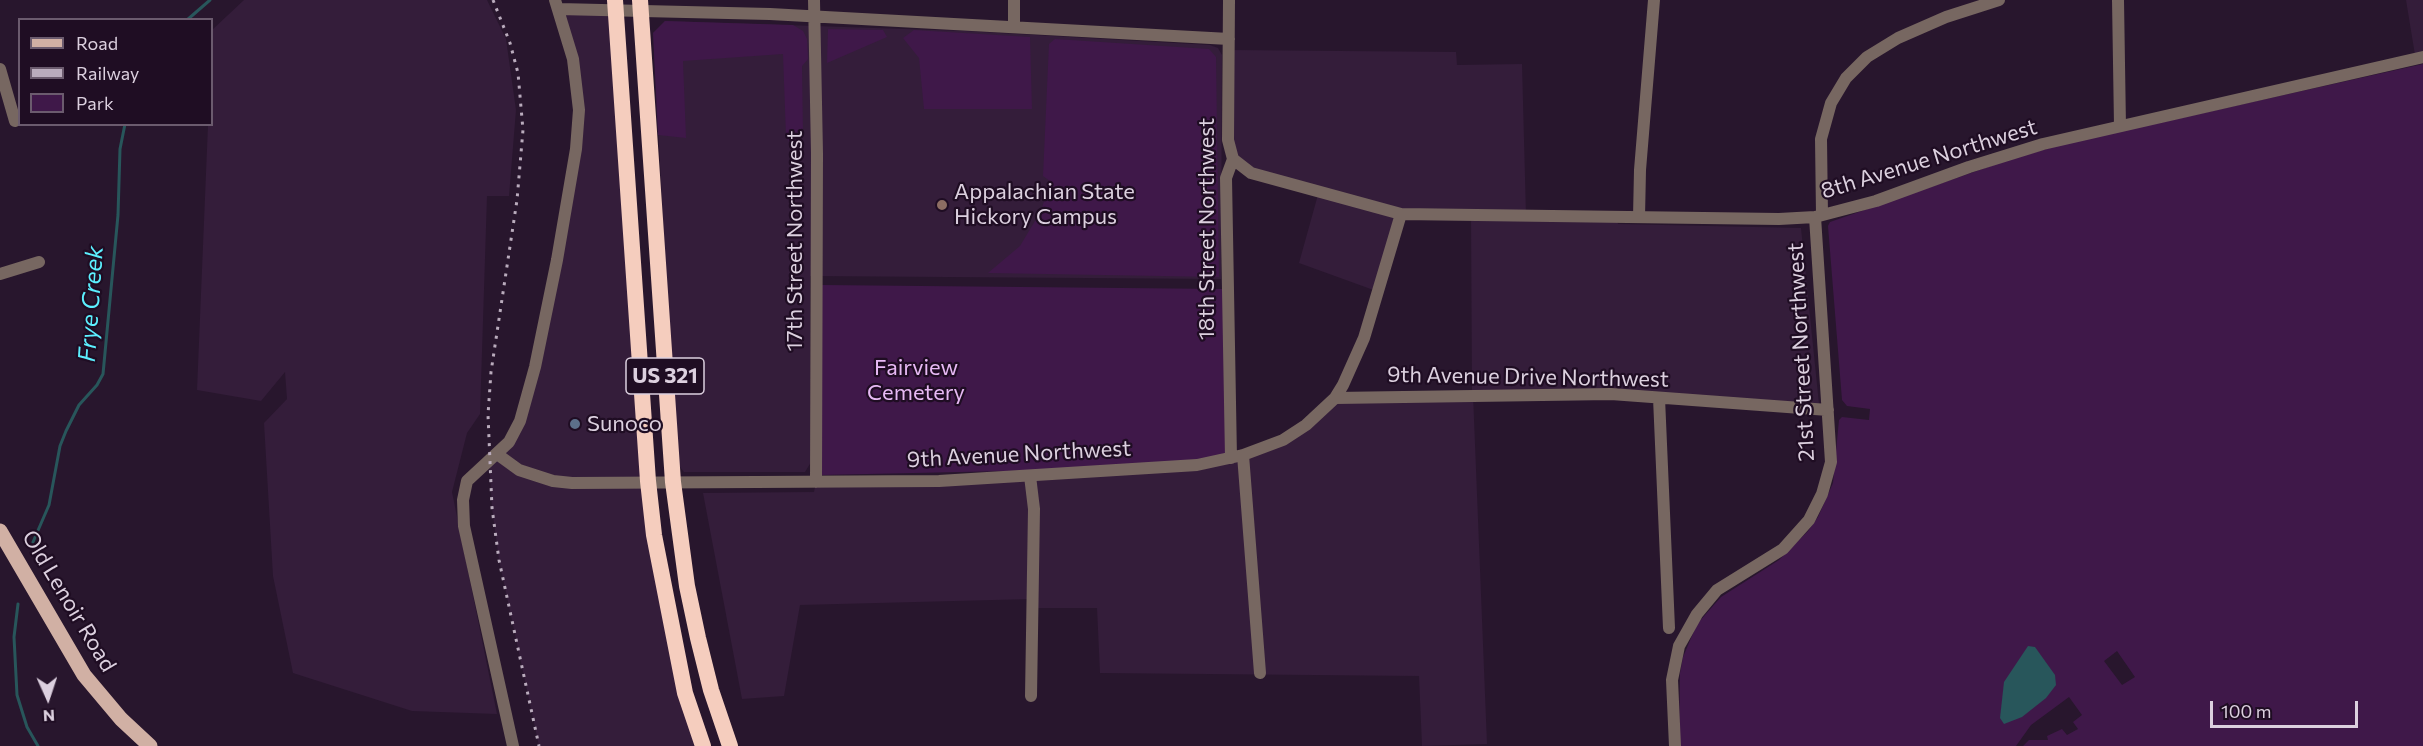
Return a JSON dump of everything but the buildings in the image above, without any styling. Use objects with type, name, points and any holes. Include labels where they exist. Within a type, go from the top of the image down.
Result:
[{"type":"highway","name":"US 321","points":[[615,5],[648,481],[654,535],[685,693],[703,746]]},
{"type":"highway","name":"US 321","points":[[640,5],[673,482],[687,586],[698,638],[711,690],[730,746]]},
{"type":"main road","name":"Old Lenoir Road","points":[[0,531],[84,675],[121,719],[150,746]]},
{"type":"street","name":"17th Street Northwest","points":[[814,0],[817,153],[816,482]]},
{"type":"street","points":[[1014,0],[1014,27]]},
{"type":"street","name":"18th Street Northwest","points":[[1228,0],[1228,140],[1233,159],[1226,178],[1237,457],[1260,673]]},
{"type":"street","points":[[1639,217],[1641,160],[1654,0]]},
{"type":"street","name":"21st Street Northwest","points":[[1675,746],[1672,680],[1679,646],[1697,614],[1717,590],[1783,549],[1809,520],[1822,494],[1831,462],[1818,216],[1821,139],[1831,104],[1846,78],[1867,57],[1898,38],[1946,17],[1999,0]]},
{"type":"street","points":[[2118,0],[2120,126]]},
{"type":"street","points":[[513,746],[463,513],[463,491],[467,481],[497,454],[515,433],[526,404],[543,330],[576,149],[578,91],[573,59],[557,5],[640,5],[815,17],[1229,39]]},
{"type":"street","name":"8th Avenue Northwest","points":[[1233,159],[1251,173],[1401,214],[1639,217],[1818,216],[1876,201],[2007,154],[2423,57]]},
{"type":"street","points":[[0,69],[15,121]]},
{"type":"street","name":"9th Avenue Northwest","points":[[497,454],[519,470],[553,481],[673,482],[939,481],[1197,465],[1237,457],[1294,433],[1318,416],[1335,398],[1350,372],[1364,338],[1401,214]]},
{"type":"street","points":[[0,274],[39,262]]},
{"type":"street","name":"9th Avenue Drive Northwest","points":[[1335,398],[1565,394],[1828,410]]},
{"type":"street","points":[[1659,398],[1669,628]]},
{"type":"street","points":[[1030,476],[1034,509],[1031,696]]},
{"type":"shaded area","points":[[244,0],[487,0],[506,39],[516,110],[509,196],[487,196],[480,414],[467,433],[452,492],[497,714],[412,711],[293,673],[273,576],[264,423],[287,399],[285,372],[261,401],[197,390],[208,126],[213,126],[213,29]]},
{"type":"shaded area","points":[[2406,0],[2423,0],[2423,52],[2415,55]]},
{"type":"shaded area","points":[[559,9],[615,9],[648,481],[703,746],[539,746],[499,560],[492,508],[489,458],[520,421],[578,130]]},
{"type":"shaded area","name":"Appalachian State Hickory Campus","points":[[665,21],[965,31],[1210,45],[1218,48],[1222,55],[1221,279],[810,276],[811,462],[805,472],[684,472],[676,462],[653,33]]},
{"type":"shaded area","points":[[1229,50],[1456,52],[1457,65],[1522,64],[1526,215],[1617,217],[1618,224],[1801,228],[1819,404],[1473,394],[1487,744],[1422,746],[1419,676],[1100,673],[1097,608],[1033,608],[1032,599],[800,605],[784,696],[742,699],[703,493],[814,492],[816,482],[1156,468],[1271,445],[1335,398],[1472,394],[1471,214],[1401,214],[1379,292],[1299,263],[1319,191],[1251,173],[1233,159]]},
{"type":"shaded area","points":[[2028,646],[2035,647],[2055,675],[2056,685],[2046,698],[2022,717],[2004,724],[2000,718],[2004,682]]},
{"type":"green space","points":[[665,21],[793,25],[803,31],[807,39],[808,59],[802,66],[803,135],[800,137],[799,146],[791,145],[786,136],[783,54],[683,61],[686,138],[658,135],[653,33]]},
{"type":"green space","points":[[828,29],[883,30],[887,37],[827,63]]},
{"type":"green space","points":[[914,30],[1030,37],[1032,109],[924,109],[919,58],[903,38]]},
{"type":"green space","points":[[1055,39],[1209,49],[1216,57],[1219,277],[988,273],[1020,246],[1041,211],[1050,181],[1043,176],[1049,44]]},
{"type":"green space","points":[[2423,64],[2423,746],[2023,746],[2029,740],[2048,740],[2047,736],[2062,729],[2067,735],[2078,729],[2073,722],[2082,715],[2069,697],[2031,725],[2016,746],[1679,746],[1680,673],[1683,657],[1697,624],[1721,597],[1779,560],[1808,531],[1818,517],[1833,483],[1839,420],[1842,417],[1869,420],[1870,409],[1847,406],[1842,400],[1828,226],[1830,222],[2011,159],[2064,144]],"holes":[[[2117,651],[2135,677],[2122,685],[2104,661]]]},
{"type":"green space","name":"Fairview Cemetery","points":[[822,285],[1224,289],[1227,455],[1181,462],[1053,470],[821,475]]},
{"type":"waterway","name":"Frye Creek","points":[[189,18],[210,0]]},
{"type":"waterway","name":"Frye Creek","points":[[33,542],[49,505],[60,446],[66,431],[79,405],[97,385],[103,374],[118,215],[120,149],[125,126]]},
{"type":"waterway","name":"Frye Creek","points":[[18,604],[14,637],[17,695],[27,727],[38,746]]},
{"type":"railway","points":[[493,0],[510,43],[518,73],[523,130],[517,200],[491,372],[488,415],[492,508],[499,560],[539,746]]},
{"type":"place","name":"Appalachian State Hickory Campus","points":[[942,205]]},
{"type":"place","name":"Sunoco","points":[[575,424]]}]
